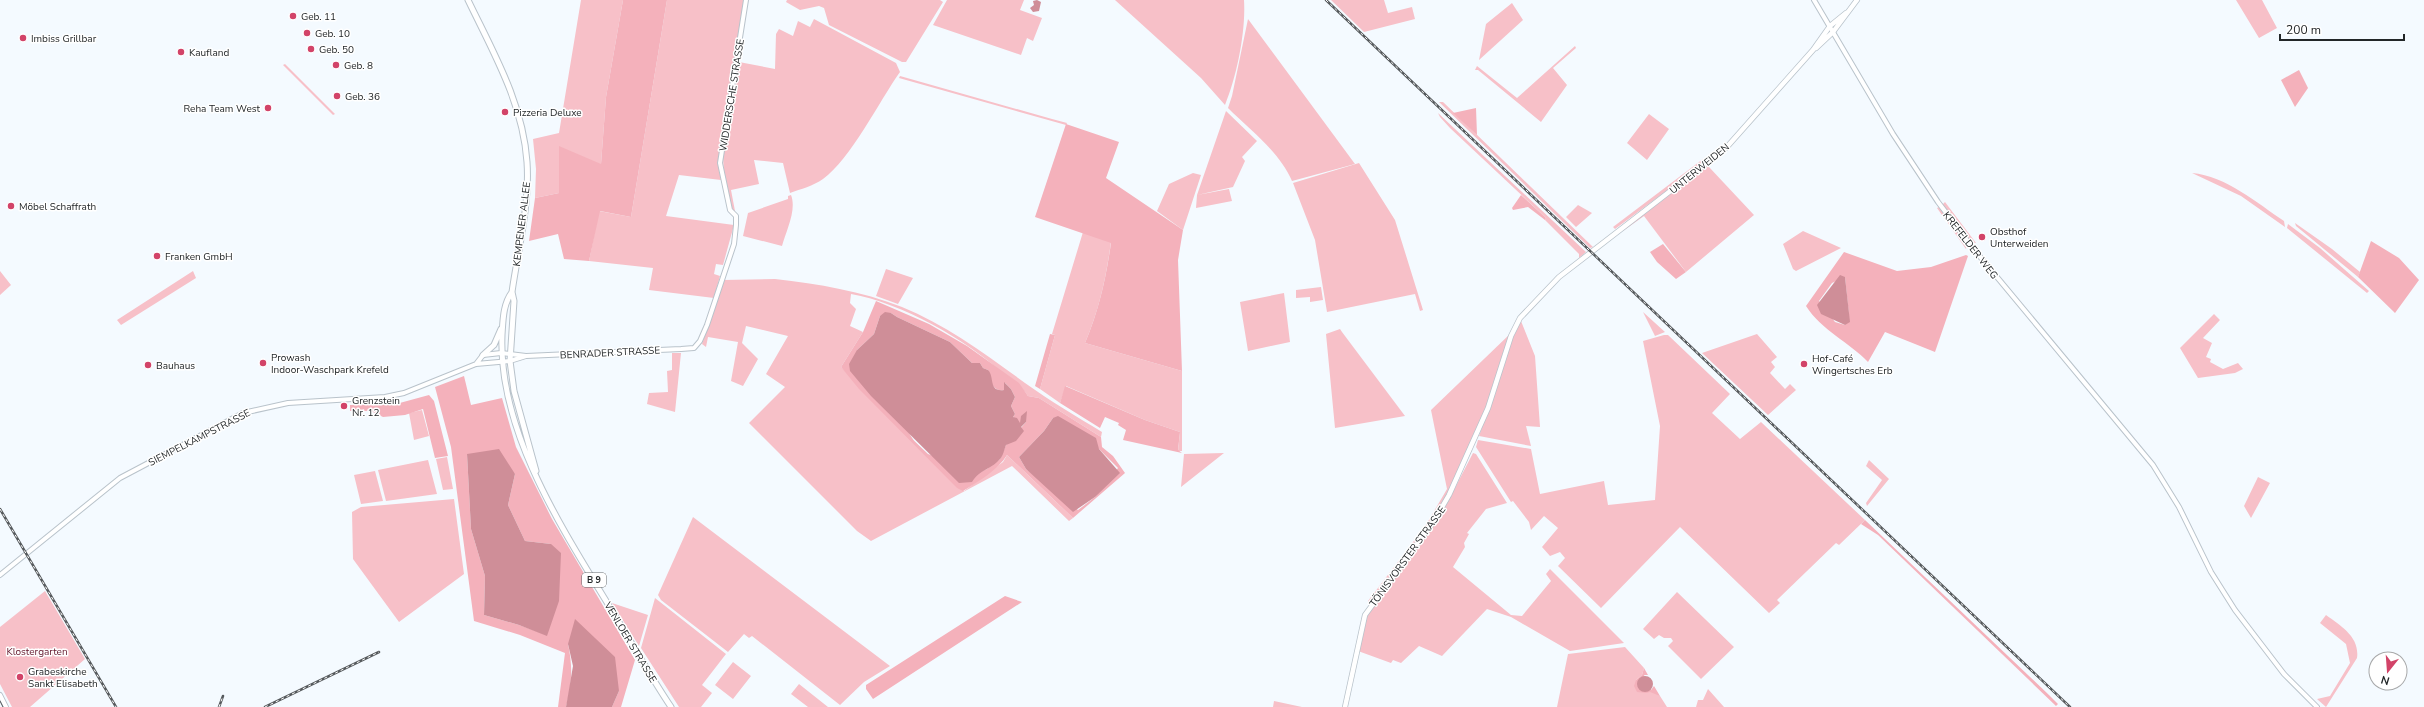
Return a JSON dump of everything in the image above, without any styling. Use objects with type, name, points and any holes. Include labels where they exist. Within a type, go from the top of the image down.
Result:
[{"type":"main road","name":"KEMPENER ALLEE","points":[[468,0],[512,91],[528,162],[526,198],[512,292],[514,301],[510,361]]},
{"type":"main road","points":[[1846,14],[1857,0]]},
{"type":"main road","name":"UNTERWEIDEN","points":[[1587,254],[1726,148],[1813,50],[1830,26],[1846,14]]},
{"type":"main road","name":"UNTERWEIDEN","points":[[1813,50],[1833,32],[1846,14]]},
{"type":"main road","name":"TÖNISVORSTER STRASSE","points":[[1345,707],[1365,615],[1434,521],[1450,495],[1488,408],[1518,322],[1544,291],[1587,254]]},
{"type":"main road","name":"KEMPENER ALLEE","points":[[502,362],[501,353],[503,320],[507,300],[512,292]]},
{"type":"main road","points":[[484,355],[494,345],[503,320]]},
{"type":"main road","name":"VENLOER STRASSE","points":[[510,361],[514,391],[536,471]]},
{"type":"main road","name":"VENLOER STRASSE","points":[[502,362],[513,418],[525,452],[588,571],[671,707]]},
{"type":"street","name":"WIDDERSCHE STRASSE","points":[[694,348],[707,325],[734,244],[736,216],[730,210],[720,163],[746,0]]},
{"type":"street","name":"KREFELDER WEG","points":[[1814,0],[1916,170],[1956,226],[2154,465],[2179,507],[2211,572],[2235,610],[2284,674],[2318,707]]},
{"type":"street","name":"BENRADER STRASSE","points":[[501,353],[526,356],[694,348]]},
{"type":"street","points":[[484,355],[501,353]]},
{"type":"street","name":"SIEMPELKAMPSTRASSE","points":[[476,364],[484,355]]},
{"type":"street","name":"BENRADER STRASSE","points":[[502,362],[526,356]]},
{"type":"street","name":"SIEMPELKAMPSTRASSE","points":[[0,575],[120,478],[243,413],[288,403],[385,397],[404,393],[476,364],[502,362]]},
{"type":"street","points":[[0,695],[6,707]]},
{"type":"green space","points":[[581,0],[623,0],[606,97],[601,164],[559,193],[535,198],[536,169],[533,139],[559,133]]},
{"type":"green space","points":[[667,0],[745,0],[720,145],[719,168],[721,180],[679,175],[666,216],[734,225],[723,265],[716,264],[714,274],[720,276],[714,298],[649,290],[653,268],[589,261],[599,211],[631,217]]},
{"type":"green space","points":[[787,0],[940,0],[943,2],[906,62],[902,62],[829,25],[824,8],[819,6],[800,10],[786,2]]},
{"type":"green space","points":[[947,0],[1024,0],[1020,10],[1042,18],[1033,41],[1027,38],[1021,55],[933,25]]},
{"type":"green space","points":[[1115,0],[1244,0],[1244,25],[1240,53],[1225,105],[1201,78]]},
{"type":"green space","points":[[1331,0],[1384,0],[1388,13],[1412,7],[1415,19],[1364,32]]},
{"type":"green space","points":[[2236,0],[2262,0],[2277,28],[2259,38]]},
{"type":"green space","points":[[1512,3],[1523,20],[1479,60],[1486,24]]},
{"type":"green space","points":[[814,19],[896,63],[900,72],[844,158],[823,179],[790,193],[783,163],[754,160],[759,184],[731,190],[735,211],[733,212],[724,175],[723,156],[739,62],[775,69],[776,34],[779,29],[793,36],[798,21],[810,27]]},
{"type":"green space","points":[[1248,19],[1355,164],[1292,181],[1280,160],[1228,108],[1232,96]]},
{"type":"green space","points":[[1575,46],[1576,48],[1553,68],[1567,85],[1541,122],[1478,70],[1475,70],[1477,66],[1517,98]]},
{"type":"green space","points":[[285,64],[335,114],[333,115],[283,65]]},
{"type":"green space","points":[[900,76],[1067,123],[1066,125],[899,78]]},
{"type":"green space","points":[[1439,102],[1443,102],[1593,247],[1590,248]]},
{"type":"green space","points":[[1226,111],[1257,141],[1242,157],[1245,161],[1233,187],[1197,195]]},
{"type":"green space","points":[[1438,113],[1586,252],[1579,258],[1579,254],[1545,220],[1546,218],[1450,128]]},
{"type":"green space","points":[[1649,114],[1669,129],[1647,160],[1627,143]]},
{"type":"green space","points":[[1703,159],[1704,163],[1615,229],[1613,227]]},
{"type":"green space","points":[[1359,163],[1395,220],[1423,310],[1420,311],[1415,294],[1327,312],[1315,240],[1293,183]]},
{"type":"green space","points":[[1706,166],[1709,167],[1754,215],[1686,272],[1644,216],[1623,231],[1622,230]]},
{"type":"green space","points":[[1193,173],[1201,175],[1183,230],[1157,211],[1169,184]]},
{"type":"green space","points":[[2192,173],[2217,179],[2241,191],[2284,221],[2285,227],[2241,196]]},
{"type":"green space","points":[[1229,189],[1232,201],[1196,208],[1197,195]]},
{"type":"green space","points":[[791,195],[793,207],[792,214],[782,246],[743,236],[748,213],[788,199],[788,196]]},
{"type":"green space","points":[[1945,202],[1976,243],[1972,243],[1942,205]]},
{"type":"green space","points":[[1578,205],[1592,213],[1576,227],[1566,217]]},
{"type":"green space","points":[[1939,207],[1967,245],[1966,249],[1937,208]]},
{"type":"green space","points":[[2295,223],[2332,249],[2360,272],[2358,277],[2296,226]]},
{"type":"green space","points":[[2288,224],[2320,248],[2369,291],[2367,293],[2287,228]]},
{"type":"green space","points":[[1803,231],[1841,248],[1796,271],[1793,269],[1783,244]]},
{"type":"green space","points":[[1083,232],[1111,242],[1101,294],[1085,343],[1182,371],[1182,451],[1178,451],[1180,432],[1145,420],[1066,386],[1060,403],[1040,389],[1055,335],[1052,334]]},
{"type":"green space","points":[[886,269],[913,278],[898,304],[876,296]]},
{"type":"green space","points":[[0,271],[11,285],[0,295]]},
{"type":"green space","points":[[193,271],[196,278],[121,325],[117,320]]},
{"type":"green space","points":[[775,279],[808,283],[855,292],[887,301],[918,314],[966,341],[1044,396],[1102,432],[1101,437],[1039,398],[1028,396],[1025,391],[971,348],[932,324],[891,305],[851,294],[850,303],[856,309],[850,326],[863,332],[841,367],[964,491],[1003,462],[1007,455],[1073,518],[1069,521],[1012,466],[871,541],[857,531],[749,423],[785,387],[766,374],[788,336],[746,326],[742,343],[758,359],[743,386],[731,381],[738,342],[708,337],[706,347],[702,344],[723,280]]},
{"type":"green space","points":[[1321,287],[1323,300],[1310,302],[1310,297],[1296,298],[1296,290]]},
{"type":"green space","points":[[1284,293],[1290,342],[1248,351],[1240,302]]},
{"type":"green space","points":[[1643,312],[1665,332],[1655,336]]},
{"type":"green space","points":[[2214,314],[2220,320],[2203,338],[2212,343],[2206,357],[2211,359],[2210,362],[2223,369],[2238,363],[2243,369],[2235,373],[2198,378],[2180,348]]},
{"type":"green space","points":[[1521,321],[1535,356],[1540,427],[1526,426],[1531,446],[1479,436],[1514,335]]},
{"type":"green space","points":[[1340,329],[1405,416],[1335,428],[1326,334]]},
{"type":"green space","points":[[1511,333],[1488,404],[1443,504],[1370,604],[1368,601],[1426,525],[1447,489],[1431,410]]},
{"type":"green space","points":[[1757,334],[1777,357],[1771,362],[1775,367],[1770,373],[1785,389],[1790,384],[1796,390],[1768,415],[1702,353]]},
{"type":"green space","points":[[1668,335],[1730,394],[1712,413],[1740,439],[1761,422],[1865,520],[1839,545],[1836,543],[1777,600],[1780,603],[1769,613],[1680,527],[1601,608],[1558,566],[1565,558],[1560,552],[1550,556],[1542,547],[1558,528],[1544,516],[1531,530],[1529,522],[1513,501],[1511,502],[1476,447],[1478,440],[1531,449],[1540,494],[1604,481],[1608,505],[1655,500],[1660,426],[1643,341]]},
{"type":"green space","points":[[672,353],[681,353],[675,412],[647,404],[649,393],[668,392],[667,371],[672,370]]},
{"type":"green space","points":[[422,410],[429,436],[414,440],[409,413]]},
{"type":"green space","points":[[1224,453],[1181,487],[1184,454]]},
{"type":"green space","points":[[1473,453],[1476,454],[1507,503],[1486,509],[1467,533],[1469,534],[1464,543],[1465,547],[1453,567],[1511,615],[1522,616],[1551,581],[1546,574],[1550,569],[1624,643],[1570,651],[1511,617],[1487,609],[1442,656],[1419,646],[1401,663],[1393,660],[1391,663],[1358,651],[1366,618],[1371,609],[1443,511]]},
{"type":"green space","points":[[447,457],[453,489],[443,490],[436,459]]},
{"type":"green space","points":[[428,460],[437,494],[386,501],[378,470]]},
{"type":"green space","points":[[1869,460],[1889,479],[1867,506],[1866,503],[1882,480],[1866,466]]},
{"type":"green space","points":[[375,471],[383,501],[361,504],[354,475]]},
{"type":"green space","points":[[2258,477],[2270,483],[2251,518],[2244,506]]},
{"type":"green space","points":[[454,499],[464,574],[399,622],[353,559],[352,512],[361,507]]},
{"type":"green space","points":[[693,517],[890,666],[864,682],[840,705],[752,636],[749,638],[744,634],[728,652],[661,600],[658,595]]},
{"type":"green space","name":"Klostergarten","points":[[45,591],[85,659],[30,707],[12,707],[0,684],[0,627]]},
{"type":"green space","points":[[1677,592],[1734,647],[1701,679],[1668,646],[1673,641],[1671,638],[1664,638],[1659,635],[1654,639],[1643,629]]},
{"type":"green space","points":[[655,598],[726,654],[702,685],[712,693],[701,707],[679,707],[641,648]]},
{"type":"green space","points":[[612,603],[648,615],[639,646]]},
{"type":"green space","points":[[2326,615],[2338,623],[2352,638],[2356,644],[2357,658],[2326,707],[2317,699],[2330,696],[2350,663],[2346,644],[2320,623]]},
{"type":"green space","points":[[1625,647],[1644,668],[1642,675],[1636,680],[1660,696],[1667,707],[1557,707],[1568,654]]},
{"type":"green space","points":[[733,662],[751,676],[733,699],[715,685]]},
{"type":"green space","points":[[799,684],[828,707],[808,707],[791,694]]},
{"type":"green space","points":[[1708,689],[1724,707],[1696,707],[1698,700],[1703,700]]},
{"type":"green space","points":[[1274,701],[1302,707],[1273,707]]},
{"type":"shaded area","points":[[623,0],[667,0],[631,217],[600,211],[589,261],[564,259],[558,234],[529,241],[535,198],[559,193],[559,146],[601,164],[606,97]]},
{"type":"shaded area","points":[[1037,0],[1041,2],[1039,11],[1033,12],[1030,8],[1034,5],[1033,1]]},
{"type":"shaded area","points":[[2299,70],[2308,88],[2295,107],[2281,80]]},
{"type":"shaded area","points":[[1476,108],[1477,135],[1453,113]]},
{"type":"shaded area","points":[[1066,124],[1119,142],[1106,178],[1183,230],[1178,260],[1182,371],[1085,343],[1101,294],[1111,243],[1035,217]]},
{"type":"shaded area","points":[[1521,195],[1546,218],[1545,220],[1528,207],[1513,210],[1512,208]]},
{"type":"shaded area","points":[[2371,241],[2399,258],[2419,280],[2395,313],[2358,277]]},
{"type":"shaded area","points":[[1663,244],[1686,272],[1676,279],[1657,262],[1650,252]]},
{"type":"shaded area","points":[[1844,252],[1897,271],[1931,267],[1966,255],[1968,256],[1935,352],[1885,332],[1868,362],[1819,322],[1806,306]],"holes":[[[1845,277],[1849,315],[1845,325],[1835,322],[1819,301],[1832,283]]]},
{"type":"shaded area","points":[[1840,275],[1845,277],[1850,322],[1845,325],[1821,314],[1817,305]]},
{"type":"shaded area","points":[[876,301],[929,324],[967,346],[1019,383],[1028,396],[1039,398],[1101,437],[1102,447],[1113,456],[1125,473],[1073,518],[1007,455],[999,466],[982,479],[963,491],[957,488],[859,389],[841,367],[863,332]],"holes":[[[891,313],[950,342],[972,363],[980,363],[983,368],[988,370],[992,384],[996,389],[1004,390],[1005,383],[1011,389],[1015,397],[1011,406],[1015,414],[1013,417],[1020,424],[1022,421],[1026,422],[1006,445],[1000,459],[987,469],[978,473],[928,454],[914,441],[857,350],[874,334],[880,316]],[[1053,418],[1099,449],[1118,468],[1095,497],[1078,510],[1026,469],[1019,457],[1044,431]]]},
{"type":"shaded area","points":[[885,312],[891,313],[950,342],[972,363],[980,363],[983,368],[988,370],[996,389],[1004,390],[1004,382],[1011,389],[1015,397],[1011,406],[1015,414],[1013,417],[1017,418],[1020,423],[1021,416],[1027,411],[1026,422],[1021,427],[1024,431],[1016,441],[1006,445],[1000,459],[996,463],[978,474],[972,482],[959,483],[871,396],[850,371],[849,364],[857,350],[874,334],[880,316]]},
{"type":"shaded area","points":[[1050,334],[1055,335],[1040,389],[1035,386]]},
{"type":"shaded area","points":[[464,376],[471,405],[502,398],[516,447],[552,519],[635,660],[621,707],[612,707],[619,691],[568,644],[571,660],[570,691],[566,707],[558,707],[565,653],[520,635],[474,621],[451,447],[435,387]],"holes":[[[467,454],[515,474],[508,505],[525,541],[551,544],[547,635],[484,615],[485,576],[471,529]]]},
{"type":"shaded area","points":[[1065,386],[1145,420],[1180,432],[1178,450],[1182,453],[1123,440],[1126,430],[1118,425],[1119,423],[1105,417],[1100,428],[1060,403]]},
{"type":"shaded area","points":[[429,395],[434,401],[448,456],[435,458],[423,409],[405,415],[383,417],[371,411],[350,411],[350,405],[396,404]]},
{"type":"shaded area","points":[[1058,416],[1096,438],[1099,449],[1120,473],[1095,497],[1073,512],[1026,469],[1019,457],[1044,431],[1053,418]]},
{"type":"shaded area","points":[[499,449],[515,474],[508,505],[525,541],[551,544],[561,553],[559,601],[547,636],[519,625],[484,615],[485,576],[471,529],[467,454]]},
{"type":"shaded area","points":[[1865,520],[2058,704],[2056,706],[1878,535],[1861,524]]},
{"type":"shaded area","points":[[1005,596],[1022,602],[873,699],[866,689],[866,685]]},
{"type":"shaded area","points":[[575,619],[615,657],[619,691],[612,707],[566,707],[573,666],[568,644]]},
{"type":"shaded area","points":[[1644,668],[1648,675],[1644,675],[1651,690],[1654,686],[1660,696],[1650,692],[1637,692],[1634,686],[1636,680],[1642,675]]},
{"type":"shaded area","points":[[1642,676],[1648,676],[1653,681],[1651,690],[1648,692],[1642,692],[1637,687],[1637,681]]},
{"type":"tram line","points":[[0,701],[3,707]]},
{"type":"railway","points":[[1326,0],[2070,707]]},
{"type":"railway","points":[[0,509],[116,707]]},
{"type":"railway","points":[[265,707],[379,652]]},
{"type":"railway","points":[[219,707],[223,696]]},
{"type":"place","name":"Geb. 11","points":[[293,16]]},
{"type":"place","name":"Geb. 10","points":[[307,33]]},
{"type":"place","name":"Imbiss Grillbar","points":[[23,38]]},
{"type":"place","name":"Geb. 50","points":[[311,49]]},
{"type":"place","name":"Kaufland","points":[[181,52]]},
{"type":"place","name":"Geb. 8","points":[[336,65]]},
{"type":"place","name":"Geb. 36","points":[[337,96]]},
{"type":"place","name":"Reha Team West","points":[[268,108]]},
{"type":"place","name":"Pizzeria Deluxe","points":[[505,112]]},
{"type":"place","name":"Möbel Schaffrath","points":[[11,206]]},
{"type":"place","name":"Obsthof Unterweiden","points":[[1982,237]]},
{"type":"place","name":"Franken GmbH","points":[[157,256]]},
{"type":"place","name":"Prowash Indoor-Waschpark Krefeld","points":[[263,363]]},
{"type":"place","name":"Hof-Café Wingertsches Erb","points":[[1804,364]]},
{"type":"place","name":"Bauhaus","points":[[148,365]]},
{"type":"place","name":"Grenzstein Nr. 12","points":[[344,406]]},
{"type":"place","name":"Grabeskirche Sankt Elisabeth","points":[[20,677]]}]
